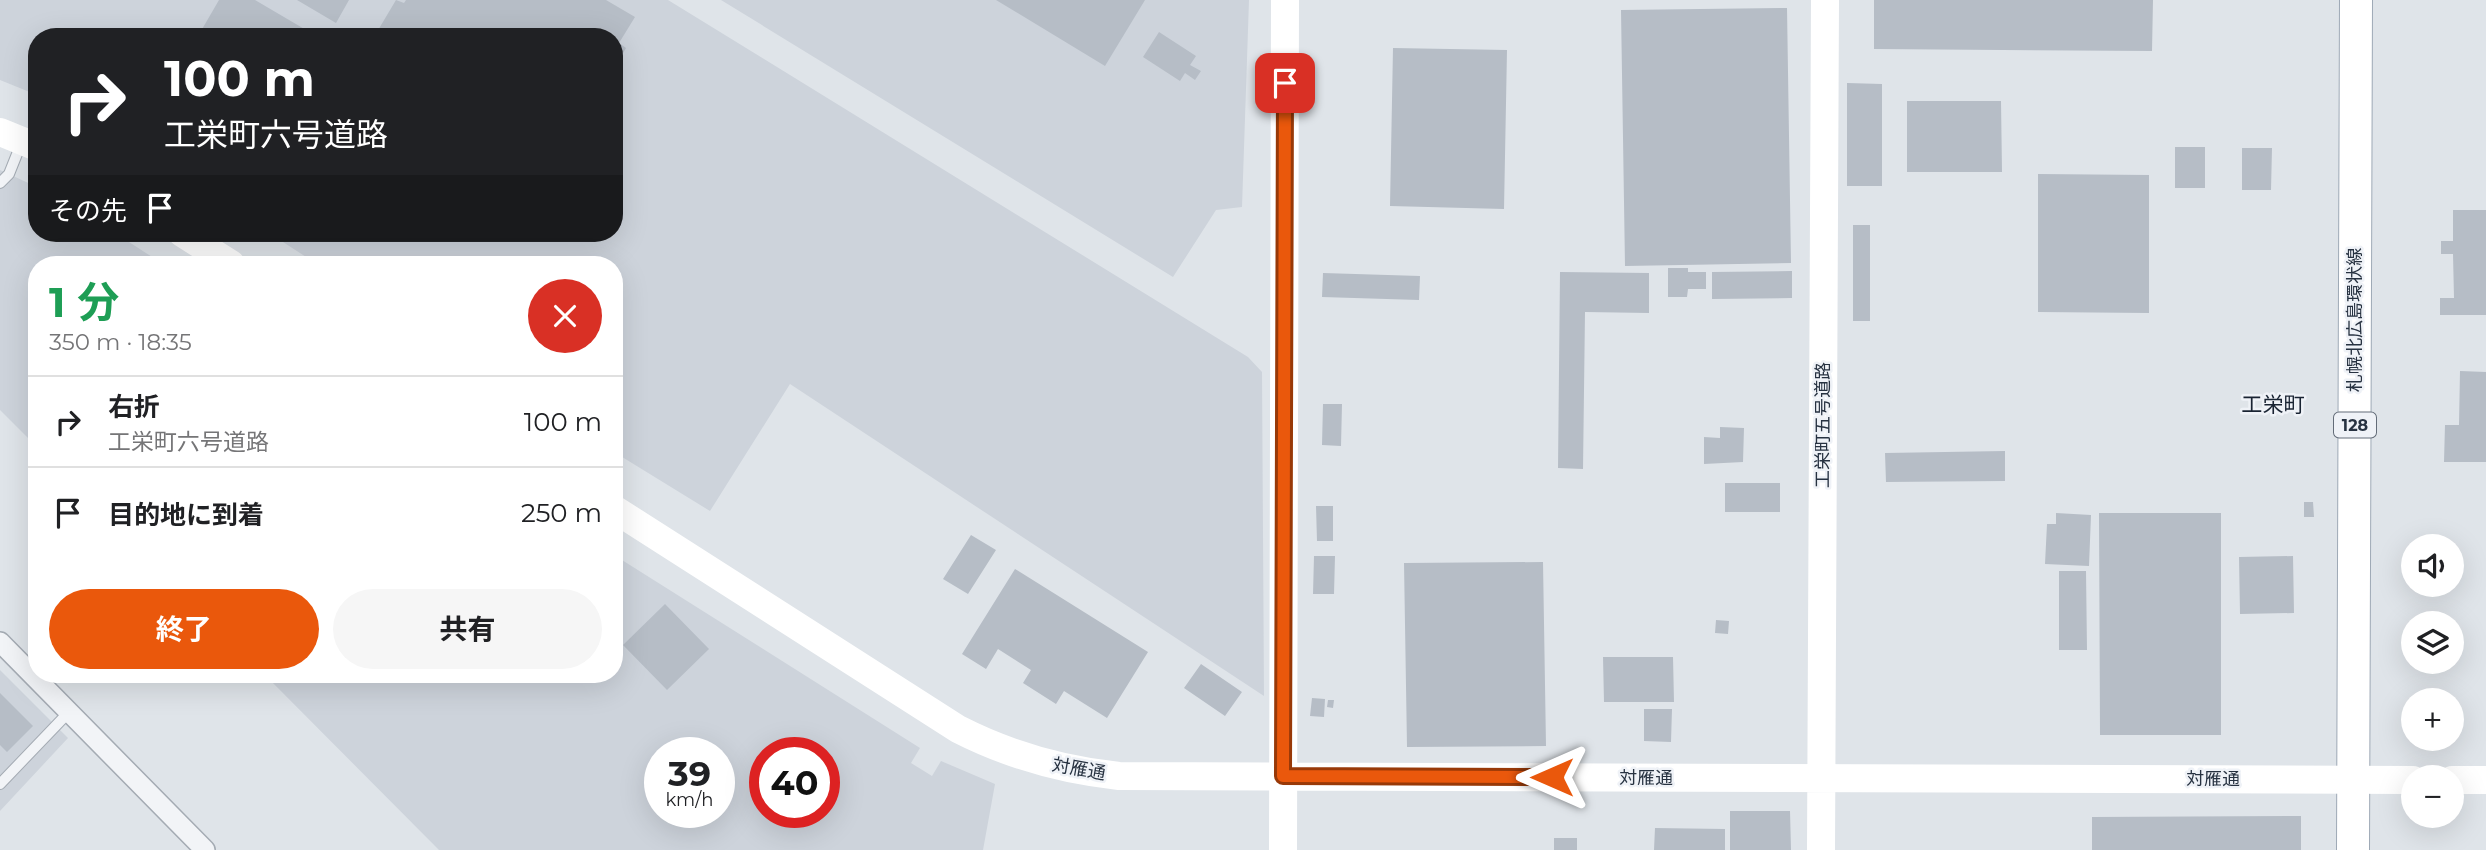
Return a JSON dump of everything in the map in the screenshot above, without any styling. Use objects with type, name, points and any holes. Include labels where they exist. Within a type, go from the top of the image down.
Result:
[{"type":"main road","name":"札幌北広島環状線","points":[[2353,850],[2356,0]]},
{"type":"street","points":[[1283,850],[1285,0]]},
{"type":"street","name":"工栄町五号道路","points":[[1821,850],[1825,0]]},
{"type":"street","points":[[196,242],[218,256]]},
{"type":"street","name":"対雁通","points":[[623,515],[958,729],[986,744],[1018,756],[1083,772],[1119,775],[1283,776],[2401,780]]},
{"type":"street","points":[[0,642],[28,671]]},
{"type":"street","points":[[40,683],[205,850]]},
{"type":"street","points":[[2464,780],[2486,780]]},
{"type":"lane","points":[[0,183],[9,174],[20,140]]},
{"type":"lane","points":[[0,784],[68,712]]},
{"type":"shaded area","points":[[0,0],[668,0],[1248,357],[1262,372],[1264,696],[790,384],[710,511],[623,458],[623,256],[305,256],[283,242],[623,242],[623,28],[28,28],[28,91],[0,80]]},
{"type":"shaded area","points":[[721,0],[1249,0],[1242,207],[1216,210],[1173,277]]},
{"type":"shaded area","points":[[0,170],[28,183],[28,242],[129,242],[151,256],[28,256],[28,438],[0,410]]},
{"type":"shaded area","points":[[623,561],[920,748],[911,763],[932,776],[941,761],[995,784],[983,850],[439,850],[273,683],[623,683]]},
{"type":"shaded area","points":[[0,670],[68,738],[0,811]]},
{"type":"building","points":[[219,0],[255,0],[303,28],[203,28]]},
{"type":"building","points":[[297,0],[349,0],[336,23]]},
{"type":"building","points":[[396,0],[404,3],[406,0],[606,0],[635,17],[623,36],[623,28],[379,28]]},
{"type":"building","points":[[996,0],[1145,0],[1105,66]]},
{"type":"building","points":[[1874,0],[2153,0],[2152,51],[1874,49]]},
{"type":"building","points":[[1787,8],[1791,263],[1625,266],[1621,10]]},
{"type":"building","points":[[1159,32],[1196,56],[1190,65],[1201,71],[1195,80],[1185,73],[1180,81],[1143,57]]},
{"type":"building","points":[[1393,48],[1507,50],[1504,209],[1390,206]]},
{"type":"building","points":[[1847,83],[1882,84],[1882,186],[1847,186]]},
{"type":"building","points":[[1907,101],[2001,101],[2002,172],[1907,172]]},
{"type":"building","points":[[2175,147],[2205,147],[2205,188],[2175,188]]},
{"type":"building","points":[[2242,148],[2272,148],[2271,190],[2242,190]]},
{"type":"building","points":[[2038,174],[2149,175],[2149,313],[2038,312]]},
{"type":"building","points":[[2453,210],[2486,210],[2486,315],[2440,315],[2440,298],[2454,298],[2453,254],[2441,254],[2441,241],[2453,241]]},
{"type":"building","points":[[1853,225],[1870,225],[1870,321],[1853,321]]},
{"type":"building","points":[[1668,268],[1706,272],[1706,289],[1688,289],[1687,297],[1668,297]]},
{"type":"building","points":[[1792,271],[1792,298],[1712,299],[1712,272]]},
{"type":"building","points":[[1560,272],[1649,273],[1649,313],[1585,312],[1583,469],[1558,468]]},
{"type":"building","points":[[1323,273],[1420,276],[1419,300],[1322,297]]},
{"type":"building","points":[[2460,371],[2486,372],[2486,462],[2444,462],[2445,425],[2459,425]]},
{"type":"building","points":[[1323,404],[1342,404],[1341,446],[1322,445]]},
{"type":"building","points":[[1720,427],[1744,428],[1743,462],[1704,464],[1704,437],[1720,438]]},
{"type":"building","points":[[2005,451],[2005,481],[1886,482],[1885,453]]},
{"type":"building","points":[[1725,483],[1780,483],[1780,512],[1725,512]]},
{"type":"building","points":[[2304,502],[2313,502],[2314,517],[2304,517]]},
{"type":"building","points":[[1316,506],[1333,506],[1333,541],[1317,541]]},
{"type":"building","points":[[2056,513],[2091,515],[2089,566],[2045,564],[2047,524],[2056,524]]},
{"type":"building","points":[[2099,513],[2221,513],[2221,735],[2100,735]]},
{"type":"building","points":[[971,535],[996,550],[968,594],[943,579]]},
{"type":"building","points":[[1314,556],[1335,556],[1334,594],[1313,594]]},
{"type":"building","points":[[2293,556],[2294,613],[2240,614],[2239,557]]},
{"type":"building","points":[[1543,562],[1546,746],[1407,747],[1404,563]]},
{"type":"building","points":[[1015,569],[1148,652],[1107,718],[1064,691],[1056,704],[1023,683],[1031,670],[998,649],[986,669],[962,654]]},
{"type":"building","points":[[2059,571],[2086,571],[2087,650],[2059,650]]},
{"type":"building","points":[[665,604],[709,649],[667,690],[623,645]]},
{"type":"building","points":[[1716,620],[1729,621],[1728,634],[1715,633]]},
{"type":"building","points":[[1603,657],[1673,657],[1674,702],[1604,702]]},
{"type":"building","points":[[1201,664],[1242,692],[1225,716],[1184,688]]},
{"type":"building","points":[[0,693],[33,726],[7,752],[0,745]]},
{"type":"building","points":[[1312,698],[1325,699],[1324,717],[1310,716]]},
{"type":"building","points":[[1328,700],[1334,700],[1333,708],[1327,707]]},
{"type":"building","points":[[1644,709],[1672,709],[1671,742],[1644,741]]},
{"type":"building","points":[[1730,811],[1790,811],[1791,850],[1730,850]]},
{"type":"building","points":[[2301,816],[2301,850],[2092,850],[2092,817]]},
{"type":"building","points":[[1655,828],[1725,829],[1725,850],[1654,850]]},
{"type":"building","points":[[1554,838],[1577,838],[1577,850],[1554,850]]},
{"type":"district","name":"工栄町","points":[[2273,405]]},
{"type":"route","points":[[1285,83],[1283,776],[1552,777]]}]
